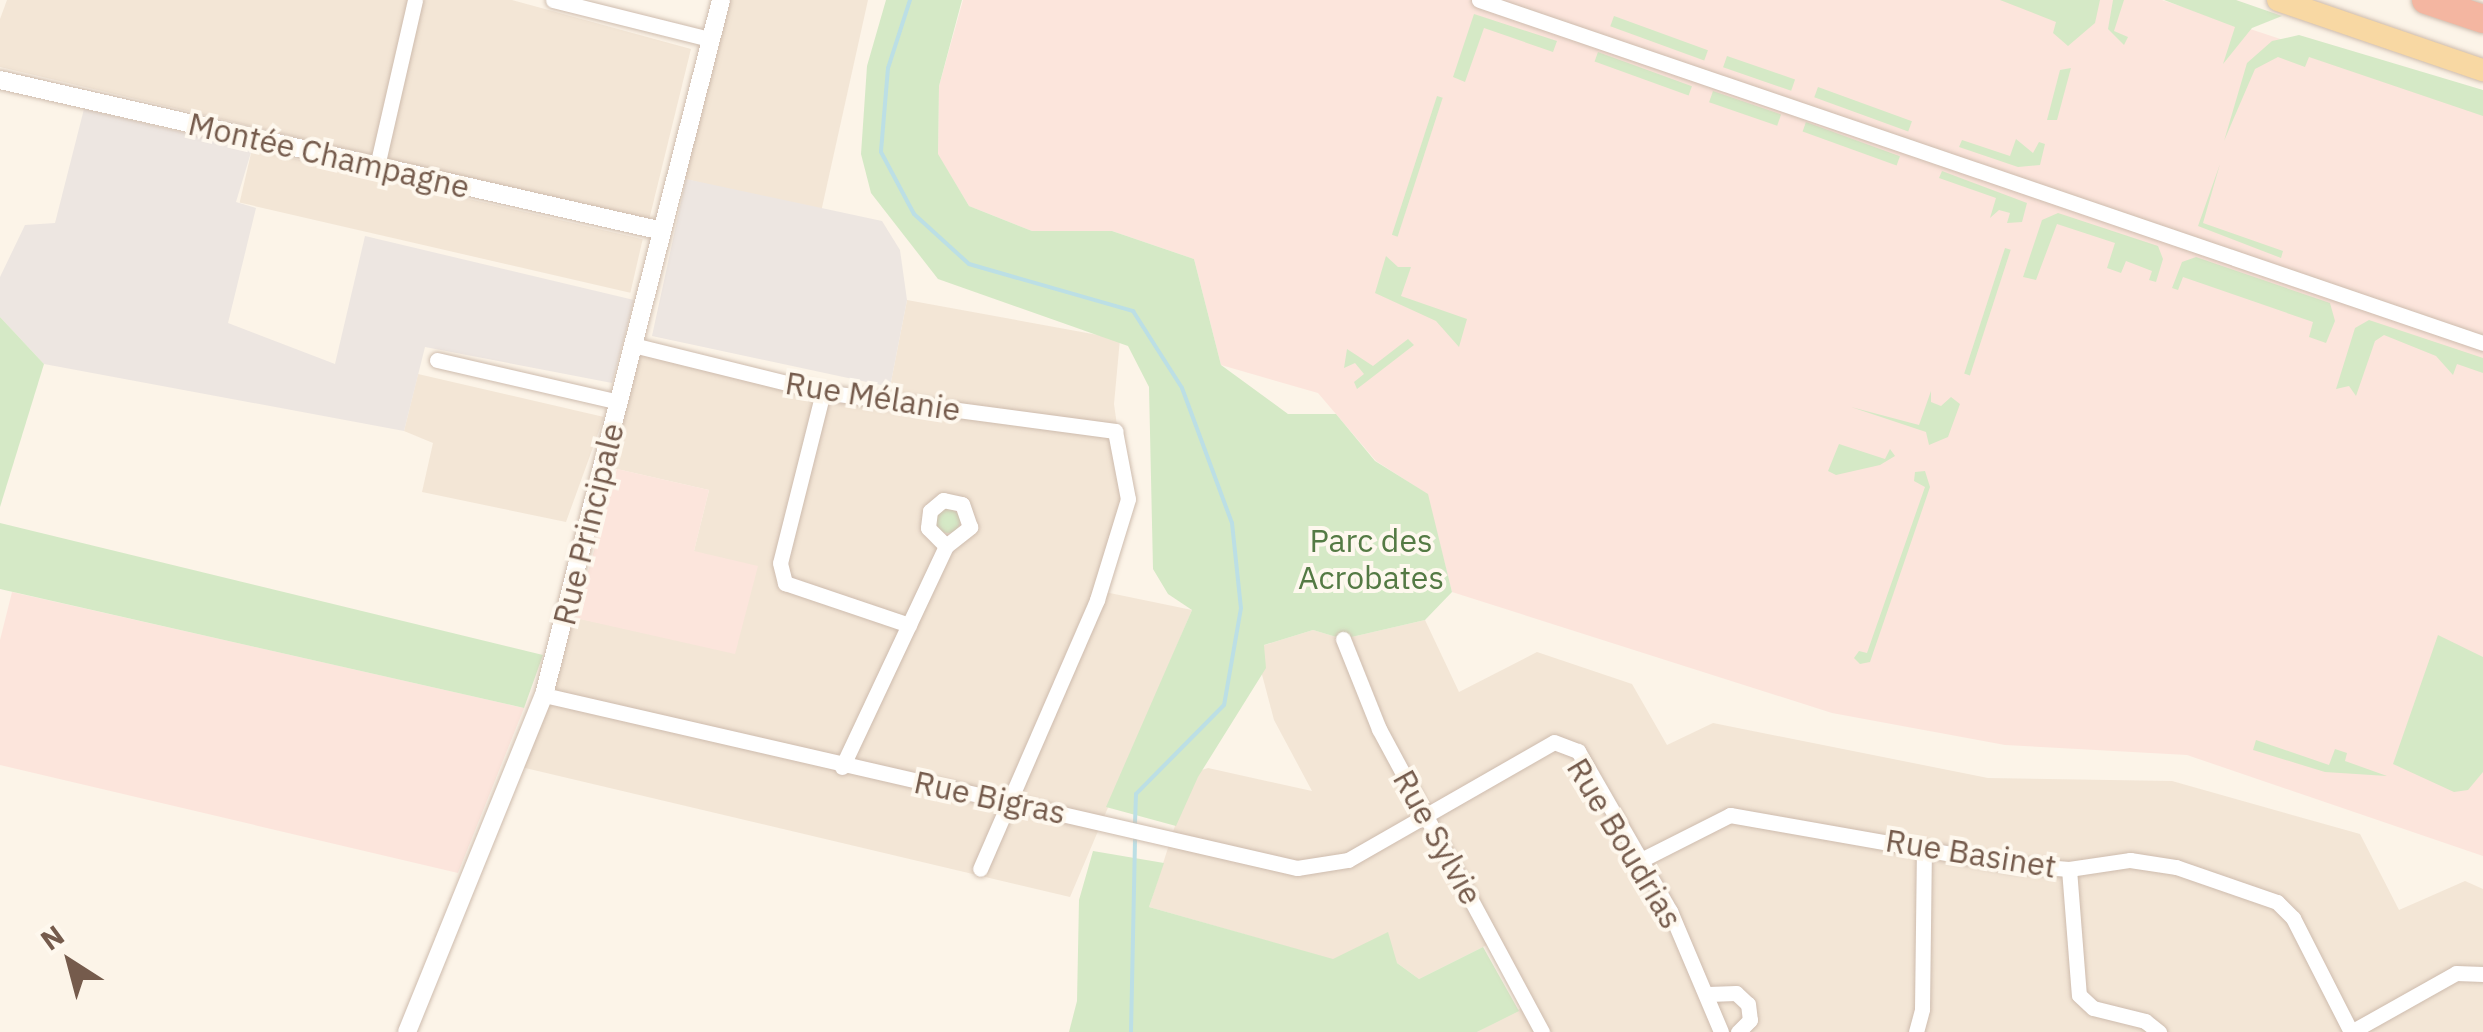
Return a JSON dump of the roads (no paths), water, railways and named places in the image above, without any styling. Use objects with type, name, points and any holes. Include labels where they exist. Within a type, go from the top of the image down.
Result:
[{"type":"highway","points":[[2426,0],[2483,20]]},
{"type":"main road","points":[[2278,0],[2483,70]]},
{"type":"street","points":[[377,166],[414,0]]},
{"type":"street","points":[[553,0],[709,40]]},
{"type":"street","name":"Rue Principale","points":[[407,1032],[544,695],[634,345],[658,230],[720,0]]},
{"type":"street","points":[[1480,0],[2483,343]]},
{"type":"street","name":"Montée Champagne","points":[[0,80],[658,230]]},
{"type":"street","name":"Rue Mélanie","points":[[634,345],[823,392],[1116,430],[1128,499],[1097,600],[1010,799]]},
{"type":"street","points":[[437,360],[619,402]]},
{"type":"street","points":[[823,392],[780,563],[785,583],[909,626]]},
{"type":"street","points":[[842,767],[946,546]]},
{"type":"street","name":"Rue Sylvie","points":[[1343,639],[1358,685],[1542,1032]]},
{"type":"street","name":"Rue Bigras","points":[[544,695],[842,767],[1010,799],[1297,868],[1324,868],[1425,814]]},
{"type":"street","name":"Rue Boudrias","points":[[1425,814],[1554,742],[1578,752],[1640,860],[1708,994],[1721,1032]]},
{"type":"street","points":[[980,869],[1010,799]]},
{"type":"street","name":"Rue Basinet","points":[[1640,860],[1730,814],[2069,869],[2146,862],[2277,902],[2293,918],[2351,1032]]},
{"type":"street","points":[[1916,1032],[1922,1009],[1924,848]]},
{"type":"street","points":[[2069,869],[2080,995],[2093,1008],[2145,1021],[2159,1032]]},
{"type":"street","points":[[2351,1032],[2456,973],[2483,974]]},
{"type":"street","points":[[1708,994],[1736,993],[1748,1004],[1750,1020],[1738,1032]]},
{"type":"waterway","points":[[910,0],[888,68],[881,152],[914,214],[969,264],[1133,311],[1182,388],[1232,523],[1241,608],[1224,705],[1136,794],[1135,824]]},
{"type":"waterway","points":[[1131,1032],[1135,834]]},
{"type":"park label","name":"Parc des Acrobates","points":[[1371,560]]}]
